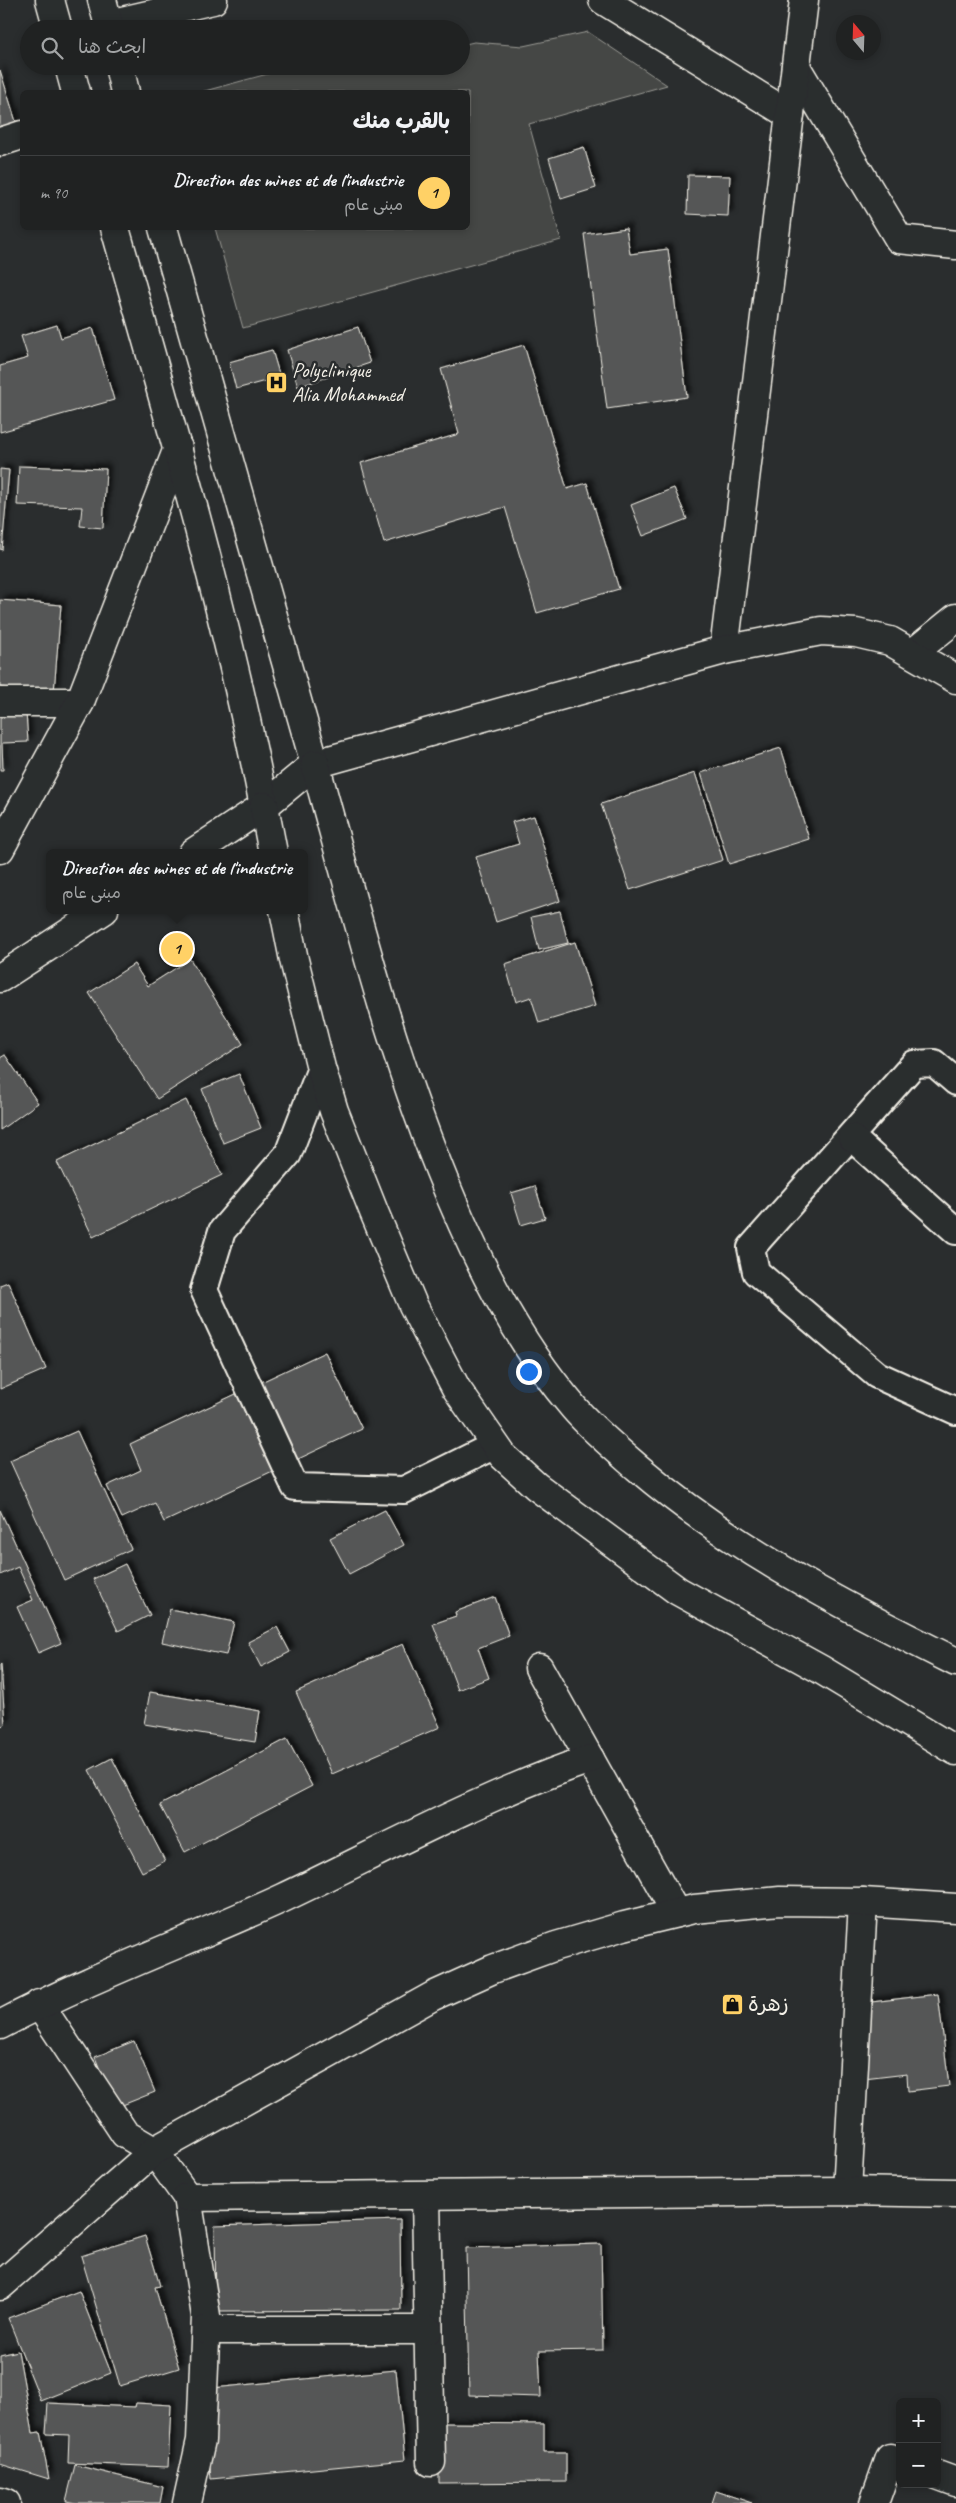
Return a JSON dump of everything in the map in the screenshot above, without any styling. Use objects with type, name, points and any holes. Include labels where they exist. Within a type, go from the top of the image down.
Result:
[{"type":"main road","points":[[50,0],[56,20]]},
{"type":"main road","points":[[107,18],[213,0]]},
{"type":"main road","points":[[603,0],[790,115]]},
{"type":"main road","points":[[724,650],[804,0]]},
{"type":"main road","points":[[796,67],[899,239],[956,245]]},
{"type":"main road","points":[[71,75],[75,90]]},
{"type":"main road","points":[[121,75],[125,90]]},
{"type":"main road","points":[[0,142],[20,136]]},
{"type":"main road","points":[[116,230],[178,448],[252,745],[272,849]]},
{"type":"main road","points":[[164,230],[384,1015],[410,1093],[468,1239],[496,1295],[542,1365],[576,1409],[599,1433],[665,1491],[714,1527],[859,1613],[956,1662]]},
{"type":"main road","points":[[0,849],[80,702],[178,448]]},
{"type":"main road","points":[[913,653],[956,618]]},
{"type":"main road","points":[[199,849],[264,806],[314,764],[724,650],[821,631],[856,633],[890,641],[956,679]]},
{"type":"main road","points":[[0,702],[80,702]]},
{"type":"main road","points":[[0,978],[98,914]]},
{"type":"main road","points":[[285,914],[294,960],[321,1068],[334,1110],[413,1305],[456,1388],[503,1456],[536,1486],[678,1590],[820,1669],[956,1751]]},
{"type":"main road","points":[[539,1668],[676,1913]]},
{"type":"main road","points":[[0,2025],[39,2004],[282,1898],[537,1777],[590,1759]]},
{"type":"main road","points":[[0,2286],[154,2151],[433,1996],[493,1969],[556,1946],[694,1909],[780,1901],[863,1902],[956,1908]]},
{"type":"main road","points":[[847,2191],[863,1902]]},
{"type":"main road","points":[[39,2004],[126,2134],[154,2151],[187,2197],[206,2316],[200,2440],[187,2503]]},
{"type":"main road","points":[[187,2197],[847,2191],[956,2193]]},
{"type":"main road","points":[[426,2196],[431,2462]]},
{"type":"main road","points":[[206,2330],[428,2330]]},
{"type":"main road","points":[[874,2503],[890,2458],[896,2460]]},
{"type":"main road","points":[[941,2477],[956,2482]]},
{"type":"main road","points":[[0,2501],[6,2503]]},
{"type":"lane","points":[[956,1082],[934,1063],[914,1064],[751,1248],[756,1272],[877,1375],[956,1411]]},
{"type":"lane","points":[[321,1068],[288,1154],[222,1231],[204,1290],[295,1487],[404,1490],[495,1445]]},
{"type":"lane","points":[[851,1137],[956,1231]]},
{"type":"shaded area","points":[[588,32],[667,85],[529,124],[561,240],[243,328],[216,230],[470,230],[470,90],[208,90],[264,75],[470,75],[470,43],[523,46]]},
{"type":"building","points":[[0,70],[17,125],[0,130]]},
{"type":"building","points":[[584,147],[596,188],[561,199],[549,158]]},
{"type":"building","points":[[688,175],[730,176],[728,216],[687,214]]},
{"type":"building","points":[[626,228],[630,254],[668,249],[687,397],[607,409],[584,234]]},
{"type":"building","points":[[57,325],[61,338],[93,328],[114,400],[0,432],[0,366],[28,358],[21,336]]},
{"type":"building","points":[[358,327],[370,363],[298,387],[287,350]]},
{"type":"building","points":[[524,345],[567,489],[587,483],[619,589],[537,613],[505,507],[384,543],[361,463],[459,434],[441,369]]},
{"type":"building","points":[[272,350],[280,377],[236,389],[229,362]]},
{"type":"building","points":[[19,466],[106,469],[103,528],[80,526],[82,507],[17,505]]},
{"type":"building","points":[[0,469],[9,470],[2,550],[0,549]]},
{"type":"building","points":[[674,488],[687,519],[643,536],[631,505]]},
{"type":"building","points":[[0,600],[61,605],[54,692],[0,687]]},
{"type":"building","points":[[26,712],[28,742],[2,743],[3,770],[0,770],[0,713]]},
{"type":"building","points":[[781,748],[809,839],[729,864],[701,773]]},
{"type":"building","points":[[695,773],[723,860],[630,890],[601,804]]},
{"type":"building","points":[[534,816],[560,901],[496,922],[476,857],[519,844],[512,822]]},
{"type":"building","points":[[560,911],[568,943],[539,950],[531,917]]},
{"type":"building","points":[[575,942],[595,1006],[539,1023],[531,997],[516,1002],[505,964]]},
{"type":"building","points":[[190,959],[243,1044],[157,1099],[89,993],[134,964],[148,986]]},
{"type":"building","points":[[5,1055],[38,1103],[0,1130],[0,1058]]},
{"type":"building","points":[[239,1074],[261,1128],[223,1143],[202,1089]]},
{"type":"building","points":[[186,1100],[222,1175],[93,1237],[57,1162]]},
{"type":"building","points":[[535,1186],[545,1218],[521,1225],[511,1193]]},
{"type":"building","points":[[8,1282],[46,1369],[0,1389],[0,1285]]},
{"type":"building","points":[[325,1352],[362,1429],[164,1522],[155,1503],[122,1518],[107,1486],[141,1470],[130,1444]]},
{"type":"building","points":[[77,1431],[131,1549],[64,1580],[10,1461]]},
{"type":"building","points":[[0,1510],[61,1643],[38,1653],[17,1607],[33,1600],[18,1567],[0,1575]]},
{"type":"building","points":[[385,1510],[404,1545],[349,1574],[330,1538]]},
{"type":"building","points":[[125,1564],[150,1615],[118,1631],[93,1579]]},
{"type":"building","points":[[495,1597],[509,1636],[478,1648],[489,1678],[458,1690],[433,1624],[456,1616],[455,1612]]},
{"type":"building","points":[[170,1609],[234,1622],[226,1655],[162,1642]]},
{"type":"building","points":[[277,1627],[290,1652],[261,1667],[248,1642]]},
{"type":"building","points":[[403,1644],[440,1727],[332,1774],[296,1692]]},
{"type":"building","points":[[0,1665],[5,1725],[0,1726]]},
{"type":"building","points":[[150,1692],[260,1711],[255,1742],[144,1724]]},
{"type":"building","points":[[287,1739],[312,1786],[185,1852],[160,1805]]},
{"type":"building","points":[[112,1758],[165,1861],[142,1872],[89,1770]]},
{"type":"building","points":[[938,1994],[949,2086],[908,2091],[907,2074],[864,2079],[855,2004]]},
{"type":"building","points":[[134,2041],[155,2092],[115,2108],[95,2057]]},
{"type":"building","points":[[400,2220],[401,2310],[216,2311],[215,2226]]},
{"type":"building","points":[[145,2236],[160,2286],[155,2287],[179,2368],[120,2386],[81,2256]]},
{"type":"building","points":[[601,2244],[603,2350],[539,2351],[541,2397],[469,2395],[466,2248]]},
{"type":"building","points":[[79,2291],[111,2373],[41,2401],[8,2318]]},
{"type":"building","points":[[18,2351],[33,2433],[40,2432],[49,2479],[0,2464],[0,2355]]},
{"type":"building","points":[[396,2370],[405,2460],[211,2479],[203,2389]]},
{"type":"building","points":[[48,2403],[135,2407],[136,2403],[171,2405],[168,2467],[68,2463],[69,2435],[46,2434]]},
{"type":"building","points":[[439,2423],[544,2424],[544,2452],[566,2452],[566,2482],[439,2483]]},
{"type":"building","points":[[75,2465],[163,2487],[160,2503],[76,2503],[66,2501]]},
{"type":"building","points":[[716,2491],[752,2503],[712,2503]]},
{"type":"place","name":"Polyclinique Alia Mohammed","points":[[276,382]]},
{"type":"place","name":"Direction des mines et de l'industrie","points":[[177,949]]},
{"type":"place","name":"زهرة","points":[[732,2004]]}]
